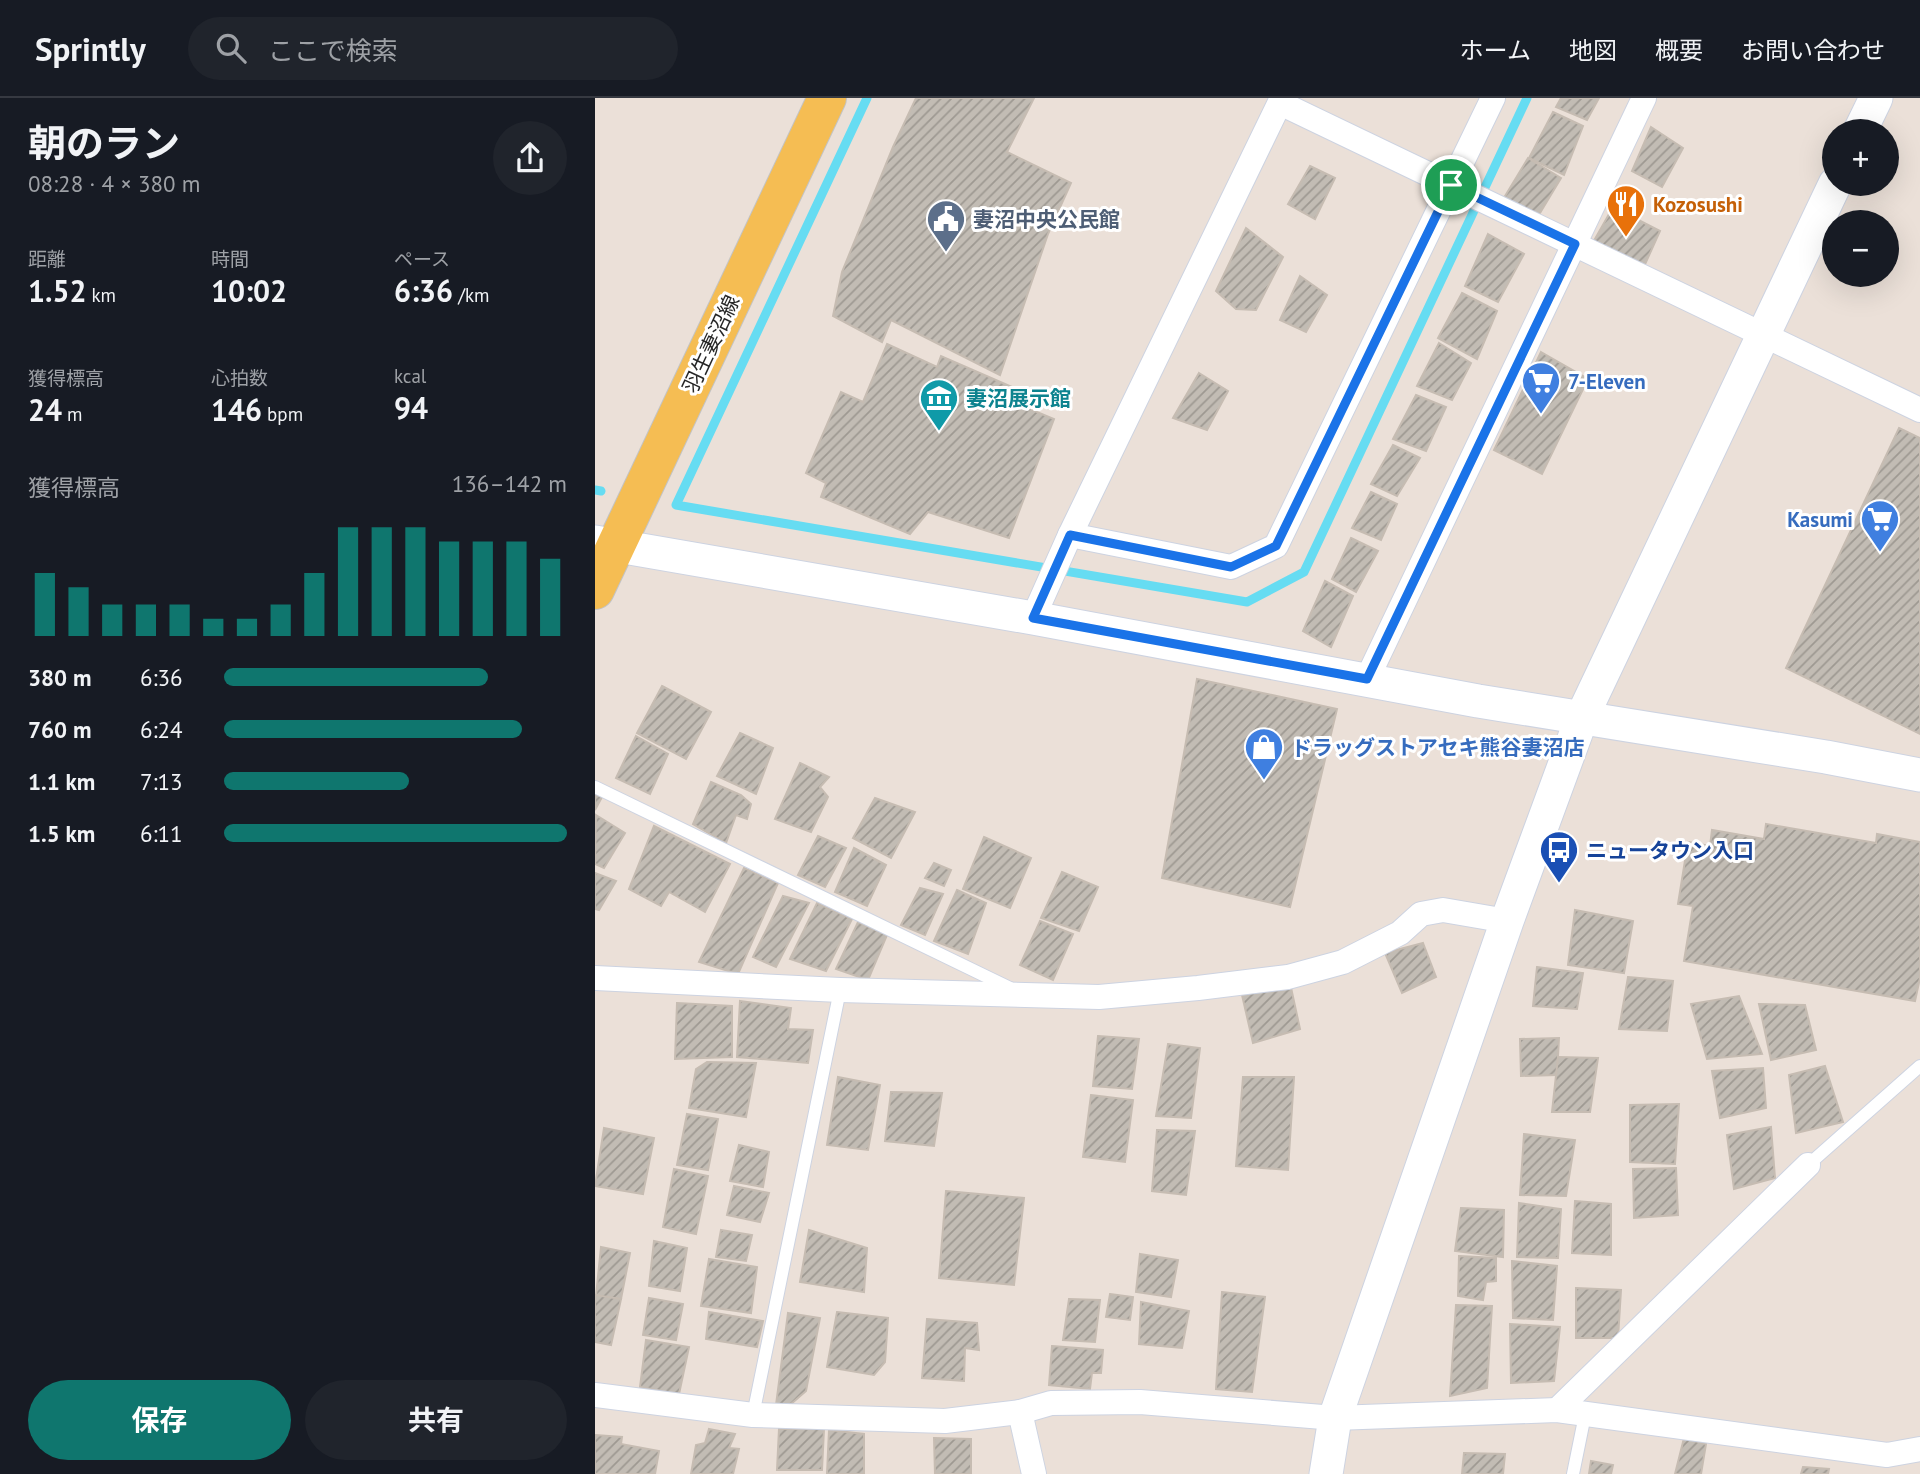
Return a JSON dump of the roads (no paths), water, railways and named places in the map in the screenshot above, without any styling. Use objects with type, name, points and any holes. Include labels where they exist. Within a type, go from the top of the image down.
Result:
[{"type":"main road","name":"羽生妻沼線","points":[[595,590],[605,544],[827,98]]},
{"type":"street","points":[[1070,535],[1231,567],[1276,546],[1493,98]]},
{"type":"street","points":[[1367,679],[1644,98]]},
{"type":"street","points":[[1866,119],[1876,98]]},
{"type":"street","points":[[1033,618],[1070,535],[1281,100],[1451,185],[1920,410]]},
{"type":"street","points":[[1326,1474],[1335,1418],[1507,920],[1582,717],[1829,196]]},
{"type":"street","points":[[605,544],[1033,618],[1478,701],[1826,757],[1920,775]]},
{"type":"street","points":[[595,978],[840,990],[1099,997],[1288,977],[1343,962],[1382,944],[1401,933],[1421,914],[1443,910],[1507,920]]},
{"type":"street","points":[[1557,1410],[1808,1165]]},
{"type":"street","points":[[595,1395],[753,1415],[945,1420],[1020,1412],[1051,1403],[1140,1402],[1335,1418],[1557,1410],[1887,1455],[1920,1449]]},
{"type":"street","points":[[1020,1412],[1034,1474]]},
{"type":"lane","points":[[595,787],[1023,995]]},
{"type":"lane","points":[[753,1415],[840,990]]},
{"type":"lane","points":[[1808,1165],[1920,1066]]},
{"type":"lane","points":[[1573,1474],[1585,1415]]},
{"type":"waterway","points":[[867,98],[676,505],[1247,602],[1304,572],[1527,98]]},
{"type":"waterway","points":[[595,490],[601,491]]},
{"type":"place","name":"Kozosushi","points":[[1626,238]]},
{"type":"place","name":"妻沼中央公民館","points":[[946,253]]},
{"type":"place","name":"7-Eleven","points":[[1541,415]]},
{"type":"place","name":"妻沼展示館","points":[[939,432]]},
{"type":"place","name":"Kasumi","points":[[1880,553]]},
{"type":"place","name":"ドラッグストアセキ熊谷妻沼店","points":[[1264,781]]},
{"type":"place","name":"ニュータウン入口","points":[[1559,884]]}]
